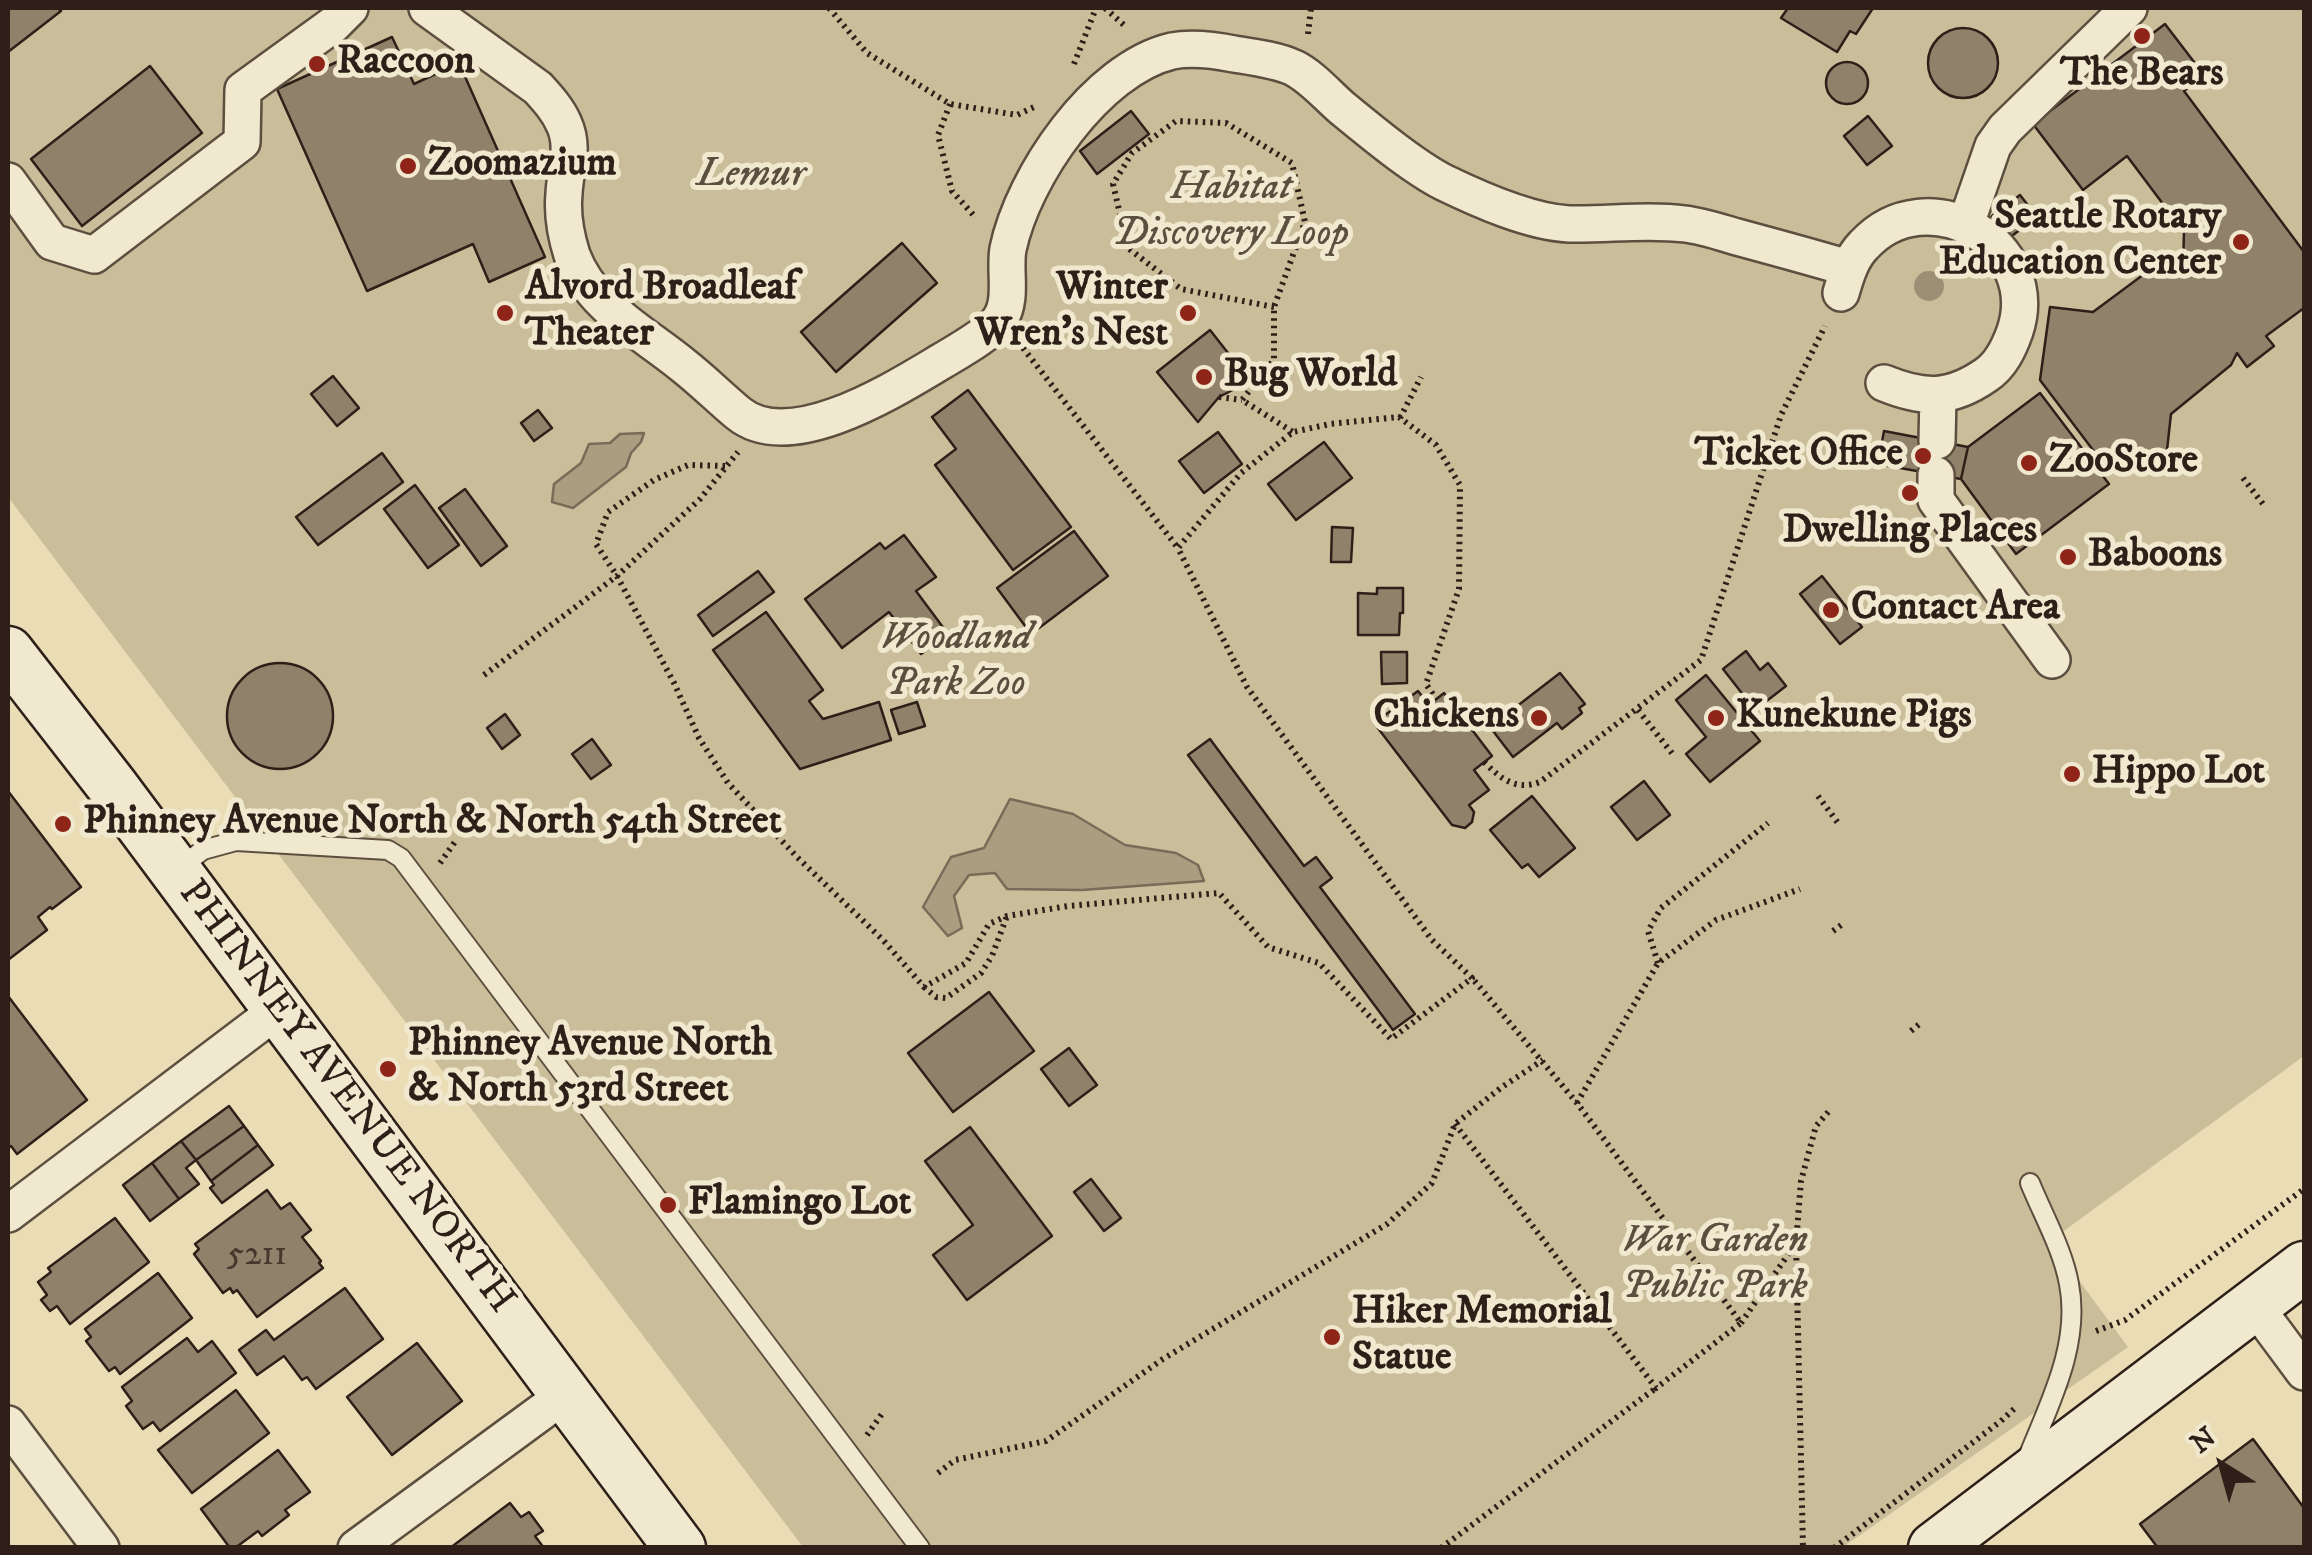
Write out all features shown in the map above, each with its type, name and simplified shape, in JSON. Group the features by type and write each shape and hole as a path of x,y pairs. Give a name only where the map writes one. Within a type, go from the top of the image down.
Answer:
{"street":[{"path":"8,181 52,242 94,255 242,142 243,90 350,8"},
{"path":"428,8 538,88 564,124 570,150 564,218 572,254 596,294 739,414 764,426 809,424 843,414 953,355 1000,320 1008,284 1007,252 1024,200 1054,146 1076,116 1129,72 1156,56 1196,49 1238,54 1296,69 1432,176 1536,218 1569,224 1691,224 1844,281 1864,245 1886,228 1912,218 1940,217 1966,224 1991,240 2009,263 2018,291 2018,320 2009,348 1991,372 1966,388 1938,396 1910,394 1884,383"},
{"path":"1966,224 1993,146 2006,128 2129,8"},
{"path":"1938,396 1936,500 2052,660"},
{"name":"PHINNEY AVENUE NORTH","path":"8,652 680,1548"},
{"path":"11,1203 279,1009"},
{"path":"1934,1548 2304,1267"},
{"path":"2255,1306 2304,1372"},
{"path":"356,1548 566,1394"},
{"path":"8,1424 101,1548"}],"lane":[{"path":"176,871 203,850 236,841 388,850 401,858 920,1548"},
{"path":"2018,1484 2063,1370 2072,1314 2070,1283 2030,1183"}],"path":[{"path":"829,8 867,53 950,104 1018,115 1048,99"},
{"path":"1070,74 1096,8"},
{"path":"950,104 938,135 952,192 1007,252"},
{"path":"1242,400 1274,360 1274,307 1304,222 1292,163 1226,123 1176,121 1129,153 1113,184 1128,248 1181,288 1274,307"},
{"path":"1484,762 1508,782 1532,786 1701,660 1781,416 1844,281"},
{"path":"1000,320 1178,548 1247,687 1432,940 1472,978 1578,1103 1741,1323"},
{"path":"1400,418 1422,378"},
{"path":"1219,397 1242,400 1293,432"},
{"path":"1178,548 1240,473 1293,432 1330,424 1400,418 1436,446 1460,485 1459,590 1426,684 1436,698"},
{"path":"484,675 617,576 700,499 764,426"},
{"path":"725,466 688,466 654,480 608,512 596,544 617,576 699,738 728,783 936,996 946,998 981,973 1007,916"},
{"path":"2242,478 2263,504"},
{"path":"1638,710 1675,757"},
{"path":"1818,796 1838,823"},
{"path":"1658,963 1648,931 1661,908 1768,823"},
{"path":"437,868 457,839"},
{"path":"1578,1103 1658,963 1716,920 1800,888"},
{"path":"924,987 966,962 990,924 1007,916 1068,906 1219,893 1268,947 1319,964 1391,1039 1472,978"},
{"path":"1833,931 1844,923"},
{"path":"1911,1031 1922,1022"},
{"path":"938,1473 956,1460 1046,1441 1164,1359 1387,1224 1432,1183 1455,1124 1543,1060"},
{"path":"1803,1548 1796,1244 1801,1181 1816,1126 1829,1111"},
{"path":"1455,1124 1656,1388"},
{"path":"2087,1331 2102,1331 2125,1320 2304,1188"},
{"path":"1440,1548 1741,1323 1796,1244"},
{"path":"1834,1548 2001,1421 2021,1399"},
{"path":"863,1440 884,1412"}],"green space":[{"name":"Woodland Park Zoo","path":"8,8 2304,8 2304,1056 2050,1241 2128,1347 1843,1547 803,1547 8,497"}],"shaded area":[{"path":"644,433 626,467 573,508 552,502 554,484 581,463 589,444 610,443 620,434"},
{"path":"1010,799 1073,814 1125,845 1176,853 1198,865 1204,881 1082,890 1007,889 995,873 969,875 954,896 962,928 948,936 923,907 951,857 984,848"}],"building":[{"path":"8,8 58,8 61,11 8,52"},
{"path":"1788,8 1873,8 1856,34 1850,31 1837,52 1781,18"},
{"name":"Seattle Rotary Education Center","path":"2165,24 2204,75 2184,91 2304,252 2304,308 2266,336 2274,346 2247,367 2237,353 2231,365 2171,414 2167,450 2156,459 2096,454 2040,380 2050,307 2093,312 2155,266 2183,267 2184,232 2127,156 2083,190 2033,124"},
{"path":"1963,28 1988,38 1998,63 1988,88 1963,98 1938,88 1928,63 1938,38"},
{"name":"Zoomazium","path":"392,37 414,84 459,63 545,257 489,282 473,244 367,291 277,89"},
{"path":"1847,62 1862,68 1868,83 1862,98 1847,104 1832,98 1826,83 1832,68"},
{"path":"150,66 202,133 82,226 31,159"},
{"path":"1131,111 1149,134 1097,174 1080,151"},
{"path":"1868,116 1892,146 1867,165 1844,136"},
{"path":"2020,195 2037,217 2009,238 1992,216"},
{"path":"902,243 937,283 836,372 801,332"},
{"name":"Bug World","path":"1210,330 1250,381 1219,397 1198,422 1157,372"},
{"path":"333,376 359,408 337,426 311,394"},
{"path":"968,390 1071,527 1013,570 935,465 956,449 932,417"},
{"name":"ZooStore","path":"2040,393 2109,484 2016,554 1961,479 1968,447"},
{"path":"538,410 552,428 534,441 521,423"},
{"name":"Ticket Office","path":"1884,431 1968,447 1961,479 1878,464"},
{"path":"1218,432 1242,464 1204,493 1179,461"},
{"path":"1324,442 1352,478 1296,520 1268,484"},
{"path":"382,453 403,482 318,545 296,517"},
{"path":"415,485 459,545 428,568 384,509"},
{"path":"465,489 507,546 481,566 439,508"},
{"path":"1332,527 1353,528 1351,562 1331,562"},
{"path":"1074,531 1108,576 1031,634 997,588"},
{"path":"904,535 936,577 916,591 948,634 921,654 889,612 842,648 805,599 880,543 885,549"},
{"path":"758,571 774,592 713,636 698,615"},
{"name":"Contact Area","path":"1822,576 1862,627 1840,644 1800,594"},
{"path":"1377,588 1403,588 1399,635 1358,635 1358,593 1377,594"},
{"path":"766,612 823,690 809,701 823,719 879,702 891,740 800,769 713,650"},
{"path":"1746,651 1760,670 1768,663 1786,686 1755,710 1723,669"},
{"path":"1381,652 1407,652 1407,683 1382,684"},
{"path":"280,663 300,667 317,679 329,696 333,716 329,736 317,753 300,765 280,769 260,765 243,753 231,736 227,716 231,696 243,679 260,667"},
{"name":"Chickens","path":"1560,673 1585,704 1579,708 1582,713 1562,729 1557,723 1513,757 1490,727"},
{"name":"Kunekune Pigs","path":"1706,675 1760,741 1710,782 1686,754 1706,737 1676,700"},
{"path":"1418,691 1429,705 1444,693 1492,756 1474,770 1489,790 1469,805 1474,812 1472,822 1465,828 1452,825 1374,723"},
{"path":"917,702 925,726 899,734 891,710"},
{"path":"505,714 520,735 502,749 487,728"},
{"path":"592,739 611,765 591,779 572,754"},
{"path":"1210,739 1304,866 1316,857 1332,878 1320,887 1415,1014 1393,1030 1188,755"},
{"path":"1644,781 1670,815 1637,840 1611,807"},
{"path":"8,791 81,887 38,917 47,930 8,960"},
{"path":"1532,796 1575,848 1539,877 1528,864 1522,868 1490,830"},
{"path":"989,992 1034,1051 953,1112 908,1053"},
{"path":"8,996 87,1100 17,1154 11,1146 8,1148"},
{"path":"1069,1048 1097,1085 1069,1106 1041,1069"},
{"path":"229,1106 244,1126 196,1160 181,1141"},
{"path":"244,1126 258,1145 211,1181 196,1160"},
{"path":"970,1127 1052,1236 967,1300 933,1255 973,1225 925,1161"},
{"path":"181,1141 196,1160 186,1168 199,1184 179,1199 152,1163"},
{"path":"258,1145 273,1165 222,1203 210,1188 214,1185 211,1181"},
{"path":"152,1163 179,1199 150,1221 123,1185"},
{"path":"1091,1179 1121,1218 1104,1231 1074,1192"},
{"path":"267,1190 281,1209 290,1203 311,1230 302,1237 323,1268 257,1317 237,1290 233,1293 230,1288 223,1293 194,1254 199,1249 195,1244"},
{"path":"115,1218 149,1262 70,1324 57,1306 50,1311 41,1300 47,1295 38,1282 51,1272 48,1268"},
{"path":"158,1273 192,1318 120,1374 115,1367 109,1371 86,1341 91,1337 85,1329"},
{"path":"345,1288 383,1339 316,1389 307,1377 302,1380 284,1356 257,1375 239,1350 266,1330 274,1340"},
{"path":"187,1338 198,1352 212,1341 236,1373 160,1431 153,1422 143,1429 126,1406 132,1401 122,1387"},
{"path":"417,1343 462,1401 392,1455 347,1397"},
{"path":"236,1390 269,1433 192,1493 158,1450"},
{"path":"2253,1439 2304,1508 2304,1548 2158,1548 2140,1524"},
{"path":"278,1450 310,1492 285,1510 289,1515 262,1536 258,1531 230,1548 201,1509"},
{"path":"510,1503 521,1517 529,1512 543,1531 535,1536 544,1548 450,1548"}],"place":[{"name":"The Bears","path":"2142,36"},
{"name":"Raccoon","path":"317,64"},
{"name":"Zoomazium","path":"408,166"},
{"name":"Seattle Rotary Education Center","path":"2241,242"},
{"name":"Alvord Broadleaf Theater","path":"505,313"},
{"name":"Winter Wren's Nest","path":"1188,313"},
{"name":"Bug World","path":"1204,377"},
{"name":"Ticket Office","path":"1923,456"},
{"name":"ZooStore","path":"2029,463"},
{"name":"Dwelling Places","path":"1910,493"},
{"name":"Baboons","path":"2068,557"},
{"name":"Contact Area","path":"1831,610"},
{"name":"Chickens","path":"1539,718"},
{"name":"Kunekune Pigs","path":"1716,718"},
{"name":"Hippo Lot","path":"2072,774"},
{"name":"Phinney Avenue North & North 54th Street","path":"63,824"},
{"name":"Phinney Avenue North & North 53rd Street","path":"388,1069"},
{"name":"Flamingo Lot","path":"668,1205"},
{"name":"Hiker Memorial Statue","path":"1332,1337"}],"park label":[{"name":"Lemur","path":"751,177"},
{"name":"Habitat Discovery Loop","path":"1231,213"},
{"name":"War Garden Public Park","path":"1715,1266"}]}
